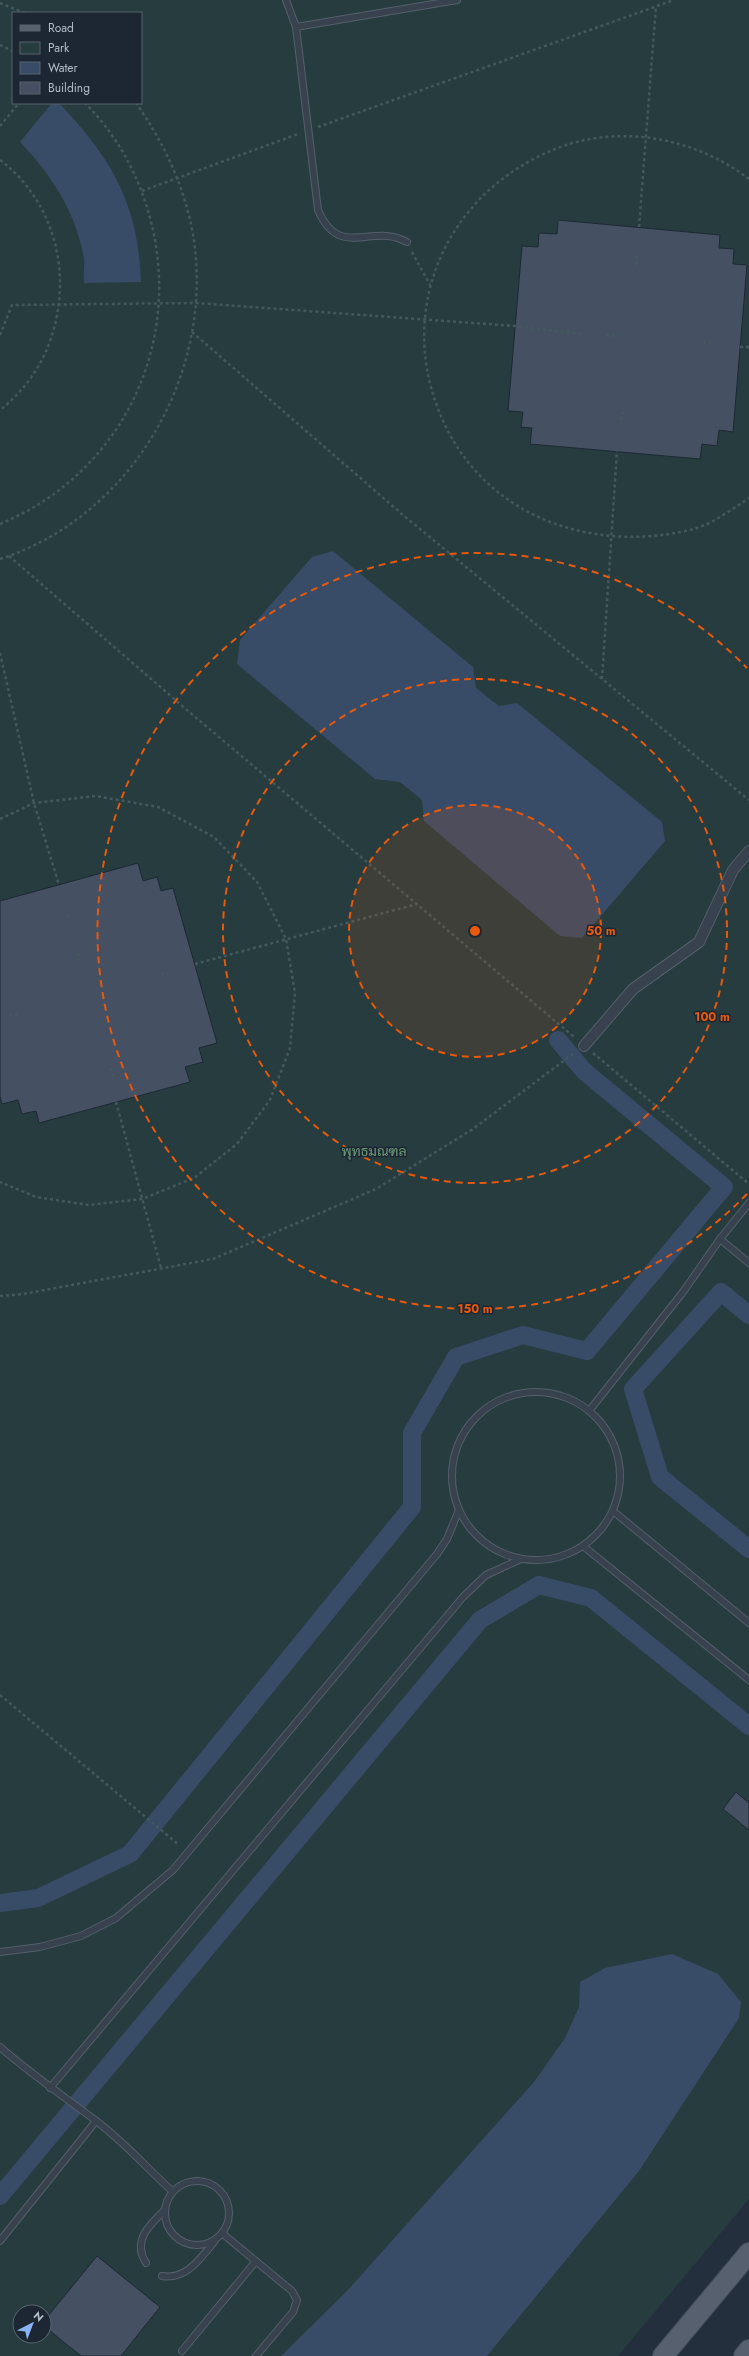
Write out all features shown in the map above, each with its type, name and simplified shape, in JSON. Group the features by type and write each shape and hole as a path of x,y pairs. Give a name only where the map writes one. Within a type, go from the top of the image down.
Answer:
{"main road":[{"path":"663,2356 749,2253"},
{"path":"744,2356 749,2350"}],"street":[{"path":"584,1046 634,989 699,942 733,870 749,852"}],"lane":[{"path":"286,0 296,27 318,210 324,222 332,231 345,238 389,236 399,237 407,242"},
{"path":"296,27 457,0"},
{"path":"589,1411 683,1292 720,1239 749,1203"},
{"path":"720,1239 749,1263"},
{"path":"543,1392 568,1398 589,1411 602,1424 618,1457 619,1480 612,1511 600,1531 583,1546 564,1556 543,1560 521,1559 501,1553 484,1542 469,1528 459,1510 452,1486 452,1461 464,1432 475,1417 495,1402 518,1394 543,1392"},
{"path":"0,1952 40,1947 81,1936 116,1918 173,1870 437,1554 448,1539 459,1510"},
{"path":"612,1511 749,1623"},
{"path":"583,1546 749,1680"},
{"path":"50,2088 463,1596 486,1575 521,1559"},
{"path":"0,2047 50,2088 64,2096 96,2121 172,2191"},
{"path":"0,2241 96,2121"},
{"path":"146,2263 140,2248 143,2235 149,2224 164,2210 172,2191 181,2184 192,2180 203,2180 214,2184 222,2192 228,2202 230,2213 228,2224 222,2234 193,2266 172,2278 162,2276"},
{"path":"164,2210 169,2230 176,2238 195,2245 215,2240"},
{"path":"222,2234 292,2291 297,2300 293,2312 256,2356"},
{"path":"182,2351 256,2261"}],"path":[{"path":"142,191 308,130 674,0"},
{"path":"0,3 22,12"},
{"path":"639,227 644,137 656,6"},
{"path":"0,45 12,51"},
{"path":"0,126 18,104"},
{"path":"0,524 29,511 62,489 91,462 116,431 132,402 143,378 154,340 160,303 160,271 156,241 142,191 126,158 110,133 86,104"},
{"path":"0,559 10,556 37,543 69,524 110,490 130,468 148,444 173,397 186,362 196,303 195,249 191,223 178,178 165,148 137,104"},
{"path":"749,180 736,170 694,148 644,137 612,136 576,142 543,154 511,171 483,195 460,221 444,249 430,285 426,320 426,360 434,399 450,434 469,461 489,484 520,508 546,521 585,534 611,538 652,536 692,529 725,514 749,498"},
{"path":"0,160 30,191 49,225 59,263 60,304 51,341 43,359 20,391 0,410"},
{"path":"407,242 430,285"},
{"path":"636,265 637,255"},
{"path":"0,335 12,306 160,303 196,303 426,320 584,334"},
{"path":"192,332 403,515 749,800"},
{"path":"606,335 615,336"},
{"path":"703,342 710,343"},
{"path":"740,347 749,347"},
{"path":"621,420 623,412"},
{"path":"602,679 617,451"},
{"path":"10,556 182,705 749,1184"},
{"path":"0,653 34,803 59,885"},
{"path":"0,819 34,803 96,796 158,807 214,837 257,882 286,938 296,993 290,1048 270,1100 237,1144 194,1178 142,1199 89,1205 36,1197 0,1182"},
{"path":"194,964 286,938 418,904"},
{"path":"68,915 69,921"},
{"path":"78,953 79,960"},
{"path":"161,974 168,973"},
{"path":"9,1016 18,1014"},
{"path":"0,1296 23,1294 213,1259 376,1189 473,1129 584,1046"},
{"path":"111,1068 113,1076"},
{"path":"116,1102 161,1268"},
{"path":"0,1695 188,1853"}],"green space":[{"name":"พุทธมณฑล","path":"0,0 749,0 749,2199 618,2356 0,2356"}],"water":[{"path":"51,104 60,104 78,124 94,143 107,163 119,184 128,205 139,254 141,282 84,283 84,258 75,224 61,195 52,181 20,142"},
{"path":"333,551 473,667 476,688 499,706 517,703 662,822 665,841 582,938 560,936 424,821 422,800 400,782 375,779 237,664 240,640 312,557"},
{"path":"672,1954 718,1974 741,2002 739,2018 639,2171 487,2356 281,2356 347,2291 534,2082 565,2038 579,2007 580,1982 605,1968"}],"building":[{"path":"558,220 720,235 719,248 734,249 733,264 747,265 733,432 719,430 717,446 702,444 700,459 530,444 532,428 521,427 523,412 508,411 522,246 538,247 539,233 557,234"},
{"path":"138,863 143,881 157,877 161,891 173,888 217,1043 199,1048 203,1062 185,1067 190,1082 39,1123 36,1111 22,1114 18,1100 2,1104 0,1096 0,901"},
{"path":"736,1792 749,1803 749,1830 723,1809"},
{"path":"97,2256 160,2307 121,2356 81,2356 52,2332 52,2311"}],"waterway":[{"path":"0,1903 38,1898 130,1854 412,1507 412,1433 456,1357 523,1335 587,1351 724,1187 584,1071 558,1040"},
{"path":"749,1315 721,1292 633,1389 660,1477 749,1549"},
{"path":"0,2196 480,1620 539,1585 591,1598 749,1726"}]}
